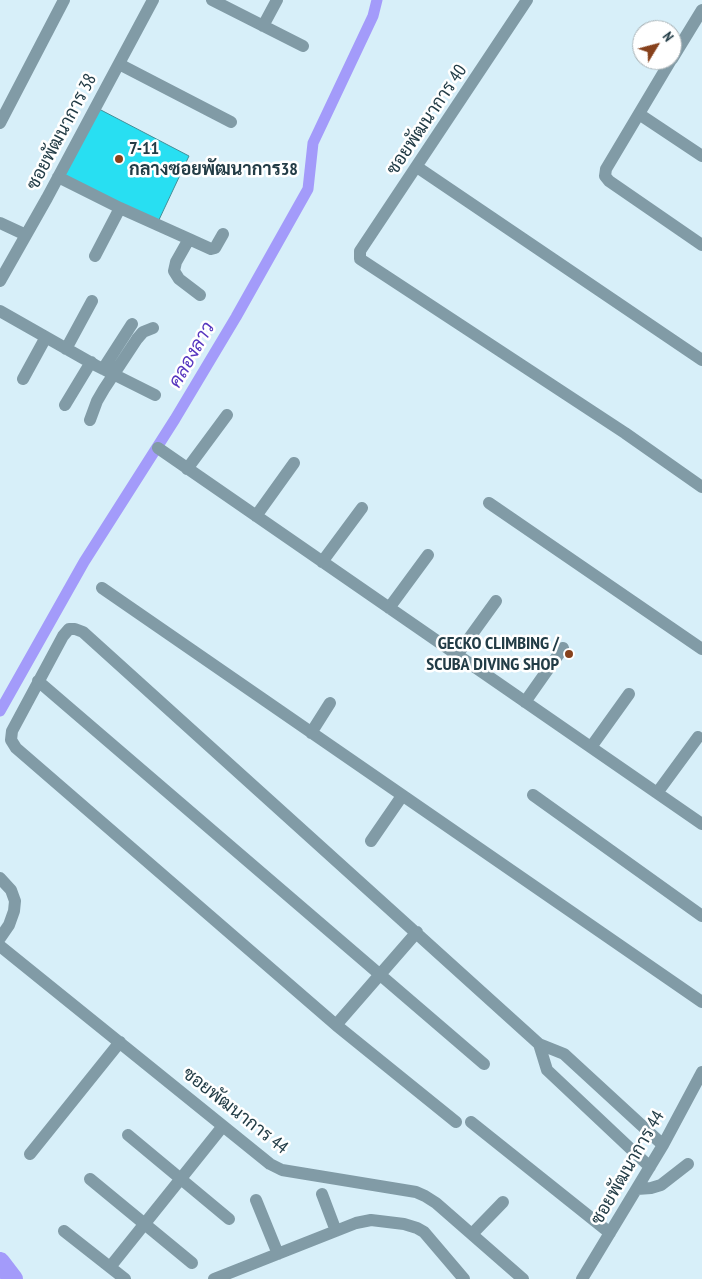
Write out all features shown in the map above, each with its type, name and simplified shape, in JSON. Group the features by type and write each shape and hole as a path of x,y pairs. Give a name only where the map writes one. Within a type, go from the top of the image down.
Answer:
{"street":[{"path":"0,123 64,0"},
{"name":"ซอยพัฒนาการ 38","path":"0,280 58,177 153,0"},
{"path":"212,0 303,46"},
{"path":"263,26 277,0"},
{"name":"ซอยพัฒนาการ 40","path":"527,0 360,251 360,259 702,486"},
{"path":"682,43 702,10"},
{"path":"118,64 231,122"},
{"path":"665,70 606,169 605,176 609,181 702,245"},
{"path":"639,114 702,156"},
{"path":"417,167 702,360"},
{"path":"58,177 120,208 211,249 215,248 223,234"},
{"path":"95,256 120,208"},
{"path":"0,223 26,235"},
{"path":"189,239 176,262 174,271 179,279 200,295"},
{"path":"66,349 92,301"},
{"path":"0,311 66,349 155,395"},
{"path":"90,420 108,371 132,324"},
{"path":"108,371 143,332 153,328"},
{"path":"24,379 46,337"},
{"path":"65,405 91,362"},
{"path":"187,469 227,415"},
{"path":"158,448 702,824"},
{"path":"256,516 294,463"},
{"path":"489,503 702,649"},
{"path":"322,562 362,508"},
{"path":"389,608 428,555"},
{"path":"102,588 702,1002"},
{"path":"457,655 496,601"},
{"path":"456,1122 336,1025 16,748 11,740 12,731 68,629 83,632 539,1044 564,1054 664,1145"},
{"path":"525,702 563,648"},
{"path":"38,681 379,976 484,1064"},
{"path":"591,747 629,694"},
{"path":"311,733 330,704"},
{"path":"657,793 698,738"},
{"path":"371,841 402,796"},
{"path":"533,796 702,916"},
{"path":"0,878 11,890 15,901 14,911 1,947"},
{"path":"336,1025 417,932"},
{"name":"ซอยพัฒนาการ 44","path":"1,947 270,1164 282,1170 416,1192 436,1203 523,1279"},
{"path":"30,1154 120,1042"},
{"path":"539,1044 548,1070 650,1167"},
{"name":"ซอยพัฒนาการ 44","path":"582,1279 664,1145 702,1072"},
{"path":"470,1122 610,1233"},
{"path":"110,1267 223,1126"},
{"path":"128,1135 229,1219"},
{"path":"637,1188 651,1188 661,1185 688,1164"},
{"path":"90,1179 192,1263"},
{"path":"322,1194 336,1231"},
{"path":"256,1200 278,1254"},
{"path":"472,1234 503,1202"},
{"path":"214,1279 356,1223 371,1220 417,1228 424,1232 464,1279"},
{"path":"64,1231 125,1279"}],"building":[{"path":"99,109 189,156 157,224 64,175"}],"waterway":[{"name":"คลองลาว","path":"0,711 84,562 175,419 236,317 308,189 313,143 373,16 377,0"},
{"path":"0,1262 13,1279"}],"place":[{"name":"7-11 กลางซอยพัฒนาการ38","path":"119,159"},
{"name":"GECKO CLIMBING / SCUBA DIVING SHOP","path":"569,654"}]}
